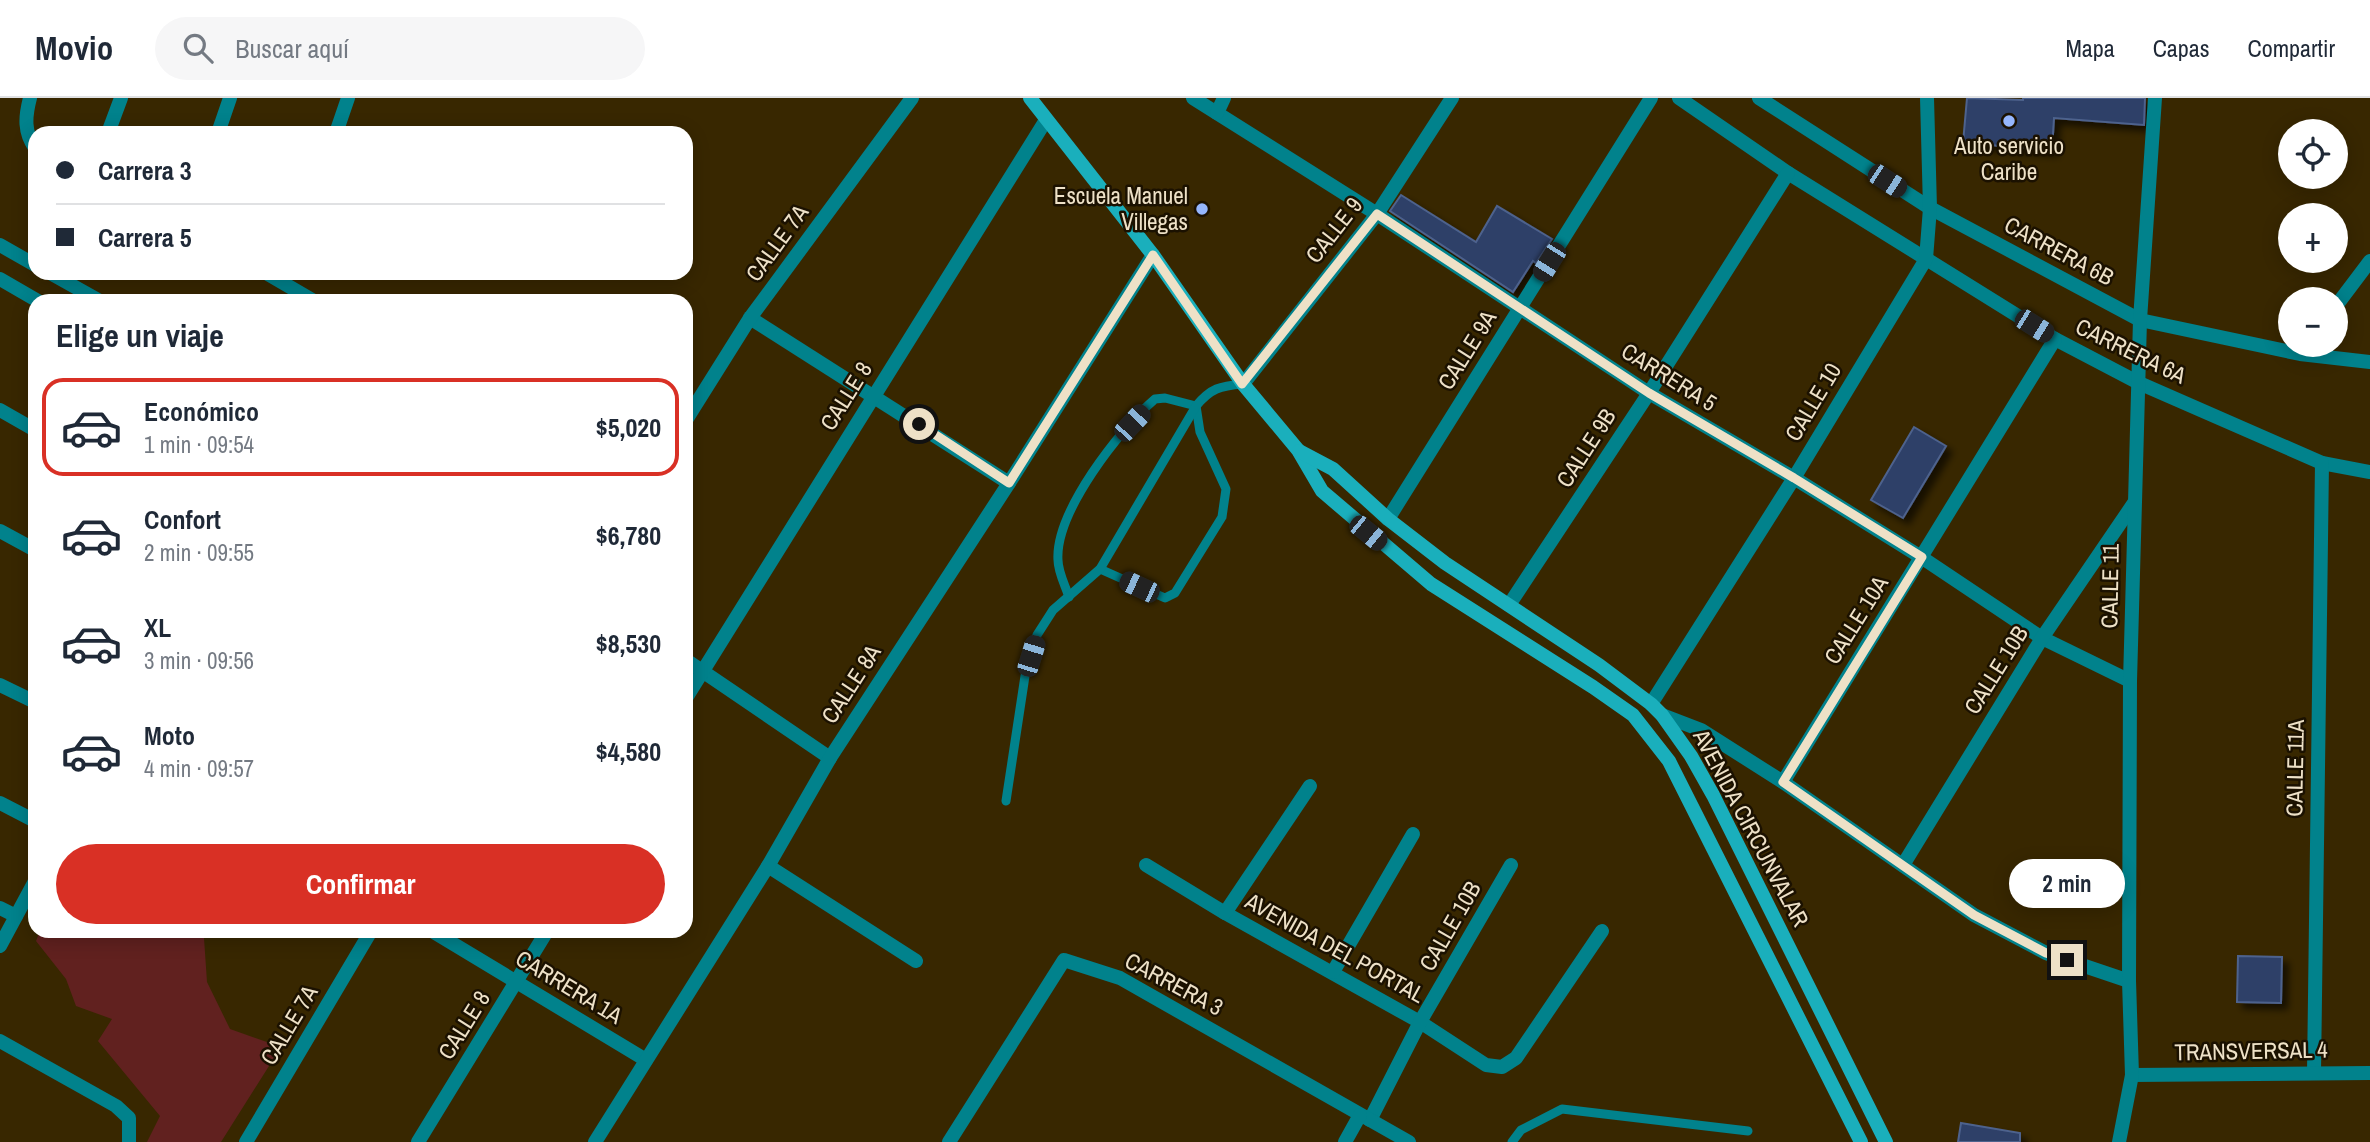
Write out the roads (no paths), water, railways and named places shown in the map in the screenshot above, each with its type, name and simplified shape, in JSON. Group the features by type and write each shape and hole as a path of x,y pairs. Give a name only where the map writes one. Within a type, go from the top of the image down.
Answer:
{"main road":[{"name":"AVENIDA CIRCUNVALAR","path":"1030,98 1153,255 1242,384 1298,450 1322,491 1431,584 1633,715 1669,761 1861,1142"},
{"name":"AVENIDA CIRCUNVALAR","path":"1298,450 1333,469 1388,519 1445,563 1599,665 1662,715 1691,756 1713,795 1886,1142"}],"street":[{"path":"28,137 26,125 30,98"},
{"path":"111,126 121,98"},
{"path":"220,126 230,98"},
{"path":"338,126 348,98"},
{"name":"CALLE 7A","path":"693,409 750,318 912,98"},
{"name":"CARRERA 5","path":"1193,98 1377,214 1649,393 1922,557 2042,638 2130,681"},
{"path":"1217,113 1224,98"},
{"name":"CALLE 9","path":"1242,384 1377,214 1451,98"},
{"name":"CALLE 9A","path":"1388,519 1651,98"},
{"name":"CARRERA 6A","path":"1679,98 1788,173 2055,340 2139,383 2322,463 2370,472"},
{"name":"CARRERA 6B","path":"1759,98 1930,208 2140,320 2278,344"},
{"name":"CALLE 10","path":"1651,704 1794,478 1926,259 1930,208 1927,98"},
{"name":"CALLE 11","path":"2119,1142 2132,1075 2129,981 2130,681 2140,320 2155,98"},
{"name":"CALLE 8","path":"693,686 1046,120"},
{"name":"CALLE 9B","path":"1509,605 1649,393 1788,173"},
{"path":"0,245 28,261"},
{"name":"CALLE 8A","path":"595,1142 768,866 830,758 1153,255"},
{"path":"2348,290 2370,261"},
{"path":"0,279 28,295"},
{"path":"62,280 88,294"},
{"path":"288,280 305,294"},
{"path":"750,318 1009,483"},
{"name":"CALLE 10A","path":"1783,782 2055,340"},
{"name":"CARRERA 6B","path":"2345,357 2370,362"},
{"path":"0,410 28,426"},
{"name":"CALLE 11A","path":"2314,1073 2322,463"},
{"name":"CALLE 10B","path":"1903,865 2042,638 2135,502"},
{"path":"0,531 28,546"},
{"path":"693,665 830,758"},
{"path":"0,685 28,699"},
{"path":"1662,715 1701,730 1783,782 1974,915 2046,953 2129,981"},
{"path":"1225,914 1310,786"},
{"path":"0,803 28,817"},
{"path":"1333,972 1413,834"},
{"name":"AVENIDA DEL PORTAL","path":"1146,865 1225,914 1420,1022 1486,1065 1502,1067 1516,1058 1601,931"},
{"name":"CALLE 10B","path":"1345,1142 1365,1117 1511,865"},
{"path":"768,866 916,961"},
{"path":"0,946 28,894"},
{"path":"0,908 16,916"},
{"name":"CALLE 7A","path":"246,1142 368,938"},
{"name":"CARRERA 1A","path":"444,938 646,1060"},
{"name":"CALLE 8","path":"418,1142 543,938"},
{"name":"CARRERA 3","path":"949,1142 1064,960 1120,978 1409,1142"},
{"path":"0,1041 116,1106 130,1118 129,1142"},
{"name":"TRANSVERSAL 4","path":"2132,1075 2370,1073"}],"lane":[{"path":"1006,802 1025,676 1037,635 1054,610 1100,569 1196,406 1207,393 1223,386 1242,384"},
{"path":"1069,597 1058,561 1061,532 1076,499 1115,440 1155,399 1165,398 1196,406"},
{"path":"1100,569 1165,597 1175,593 1223,517 1226,489 1200,432 1196,406"},
{"path":"1512,1142 1521,1130 1562,1109 1748,1131"}],"place":[{"name":"Auto servicio Caribe","path":"2009,121"},
{"name":"Escuela Manuel Villegas","path":"1202,209"}]}
